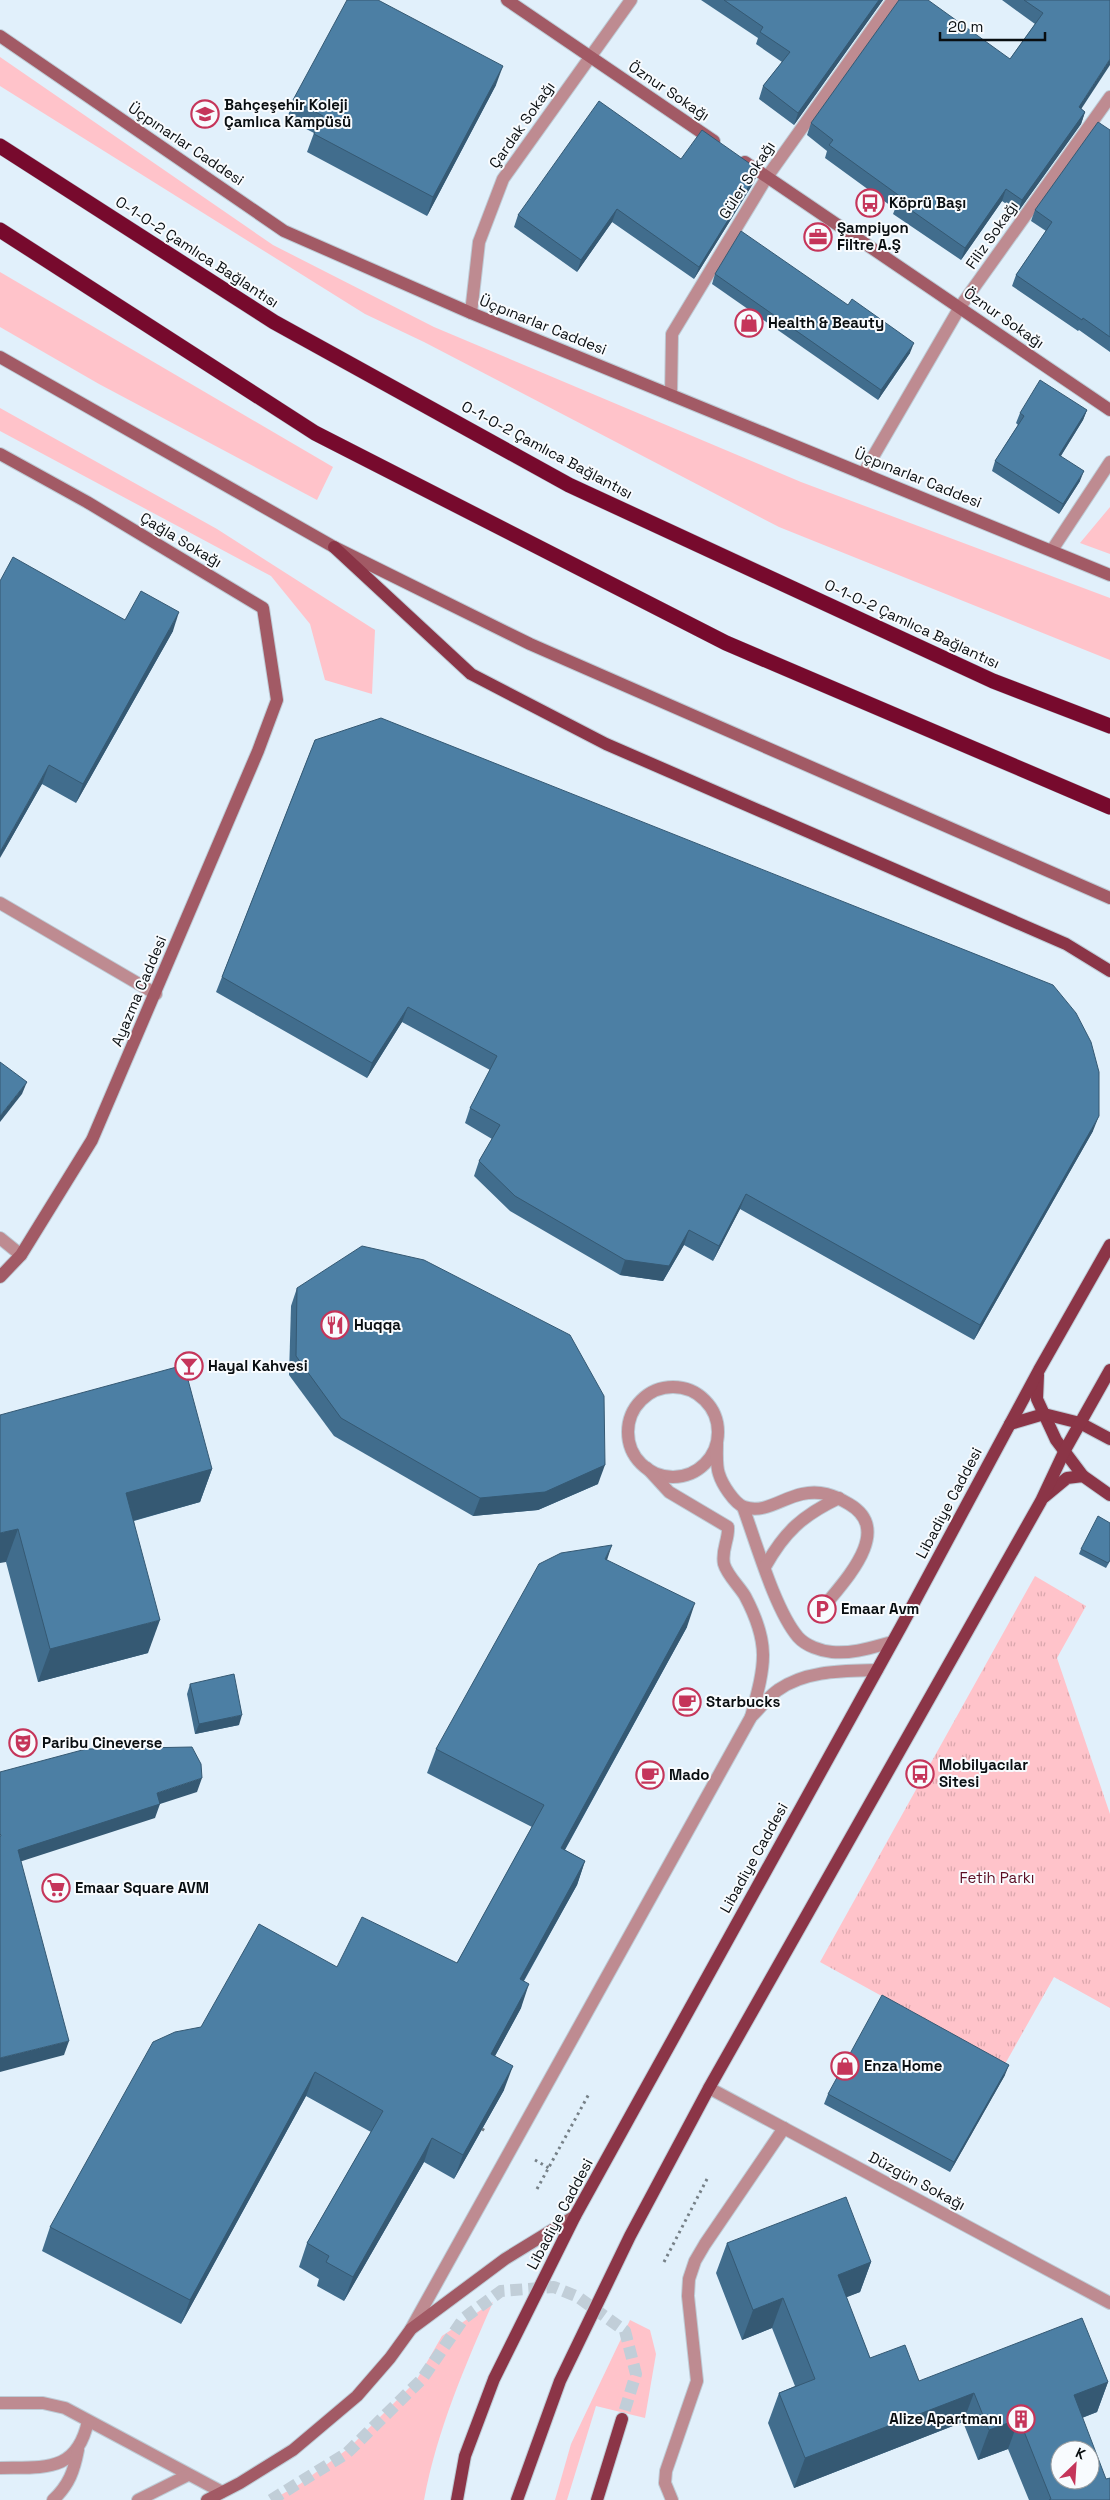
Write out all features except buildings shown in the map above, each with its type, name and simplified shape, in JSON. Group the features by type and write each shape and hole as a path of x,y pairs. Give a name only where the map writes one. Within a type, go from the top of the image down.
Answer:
{"highway":[{"name":"O-1-O-2 Çamlıca Bağlantısı","path":"0,146 274,322 569,485 993,681 1110,726"},
{"path":"0,230 315,433 726,643 1110,807"}],"main road":[{"name":"Öznur Sokağı","path":"507,0 1110,410"},
{"name":"Üçpınarlar Caddesi","path":"0,36 284,231 471,313 1110,575"},
{"path":"0,357 334,547 530,644 1110,898"},
{"name":"Çağla Sokağı","path":"0,454 88,502 263,608 277,700"},
{"path":"334,547 471,674 606,744 1066,944 1110,971"},
{"name":"Ayazma Caddesi","path":"0,1277 21,1255 92,1140 156,994 277,700"},
{"name":"Libadiye Caddesi","path":"457,2500 465,2456 494,2379 575,2216 877,1670 1039,1370 1110,1245"},
{"path":"1039,1370 1037,1399 1056,1440 1083,1476 1110,1496"},
{"path":"517,2500 560,2382 630,2236 709,2088 1041,1500 1065,1450 1110,1370"},
{"path":"1010,1424 1044,1414 1080,1423 1110,1440"},
{"path":"1041,1500 1067,1478 1083,1476"},
{"path":"207,2500 293,2450 329,2422 357,2396 390,2358 411,2329 505,2259 575,2216"},
{"path":"597,2500 622,2419"}],"street":[{"name":"Çardak Sokağı","path":"471,313 479,242 503,179 631,0"},
{"name":"Güler Sokağı","path":"671,395 672,334 767,177 893,0"},
{"name":"Filiz Sokağı","path":"863,474 960,307 1110,97"},
{"path":"1052,550 1110,462"},
{"path":"0,904 156,994"},
{"path":"0,1238 21,1255"},
{"path":"752,1717 762,1679 762,1634 742,1591 724,1565 723,1550 729,1537 728,1527 669,1492 636,1458 630,1445 628,1431 630,1417 637,1405 648,1394 663,1388 678,1387 693,1391 706,1401 714,1413 718,1428 718,1474 730,1494 742,1507 783,1613 799,1638 812,1647 832,1652 853,1652 892,1642"},
{"path":"647,1468 660,1475 688,1474 701,1467 711,1457 717,1444"},
{"path":"742,1507 762,1509 801,1494 820,1492 839,1498 863,1515 868,1526 864,1552 822,1609"},
{"path":"765,1567 778,1543 794,1526 816,1509 839,1498"},
{"path":"411,2329 752,1717 776,1691 795,1680 835,1672 877,1670"},
{"name":"Düzgün Sokağı","path":"709,2088 1110,2303"},
{"path":"672,2500 665,2483 666,2471 698,2382 688,2296 689,2279 695,2261 705,2244 784,2128"},
{"path":"0,2403 44,2403 65,2408 222,2492"},
{"path":"54,2500 65,2488 74,2471 78,2448 88,2421"},
{"path":"0,2468 51,2467 68,2460 78,2448"},
{"path":"138,2500 188,2475"}],"path":[{"path":"537,2189 590,2092"},
{"path":"482,2129 487,2132"},
{"path":"535,2160 549,2168"},
{"path":"680,2232 707,2179"}],"green space":[{"path":"0,57 273,245 434,327 801,482 1110,598 1110,660 779,527 424,342 365,314 0,86"},
{"path":"0,272 333,467 317,500 99,384 0,327"},
{"path":"0,408 217,529 375,630 372,694 325,680 310,624 271,576 0,431"},
{"path":"1110,507 1110,554 1080,543"},
{"name":"Fetih Parkı","path":"1035,1576 1086,1606 1057,1658 1110,1814 1110,2008 1054,1977 1005,2064 820,1962"},
{"path":"493,2302 462,2374 444,2423 424,2500 272,2500 300,2484 349,2448 416,2381 442,2336"},
{"path":"630,2320 650,2330 656,2354 645,2418 596,2406 567,2500 555,2500 571,2444"}],"tunnel":[{"path":"271,2500 347,2453 422,2379 464,2318 501,2291 554,2287 578,2297 625,2331 636,2374 622,2419"}],"place":[{"name":"Bahçeşehir Koleji Çamlıca Kampüsü","path":"205,114"},
{"name":"Köprü Başı","path":"870,203"},
{"name":"Şampiyon Filtre A.Ş","path":"818,237"},
{"name":"Health & Beauty","path":"749,323"},
{"name":"Huqqa","path":"335,1325"},
{"name":"Hayal Kahvesi","path":"189,1366"},
{"name":"Emaar Avm","path":"822,1609"},
{"name":"Starbucks","path":"687,1702"},
{"name":"Paribu Cineverse","path":"23,1743"},
{"name":"Mobilyacılar Sitesi","path":"920,1774"},
{"name":"Mado","path":"650,1775"},
{"name":"Emaar Square AVM","path":"56,1888"},
{"name":"Enza Home","path":"845,2066"},
{"name":"Alize Apartmanı","path":"1021,2419"}]}
